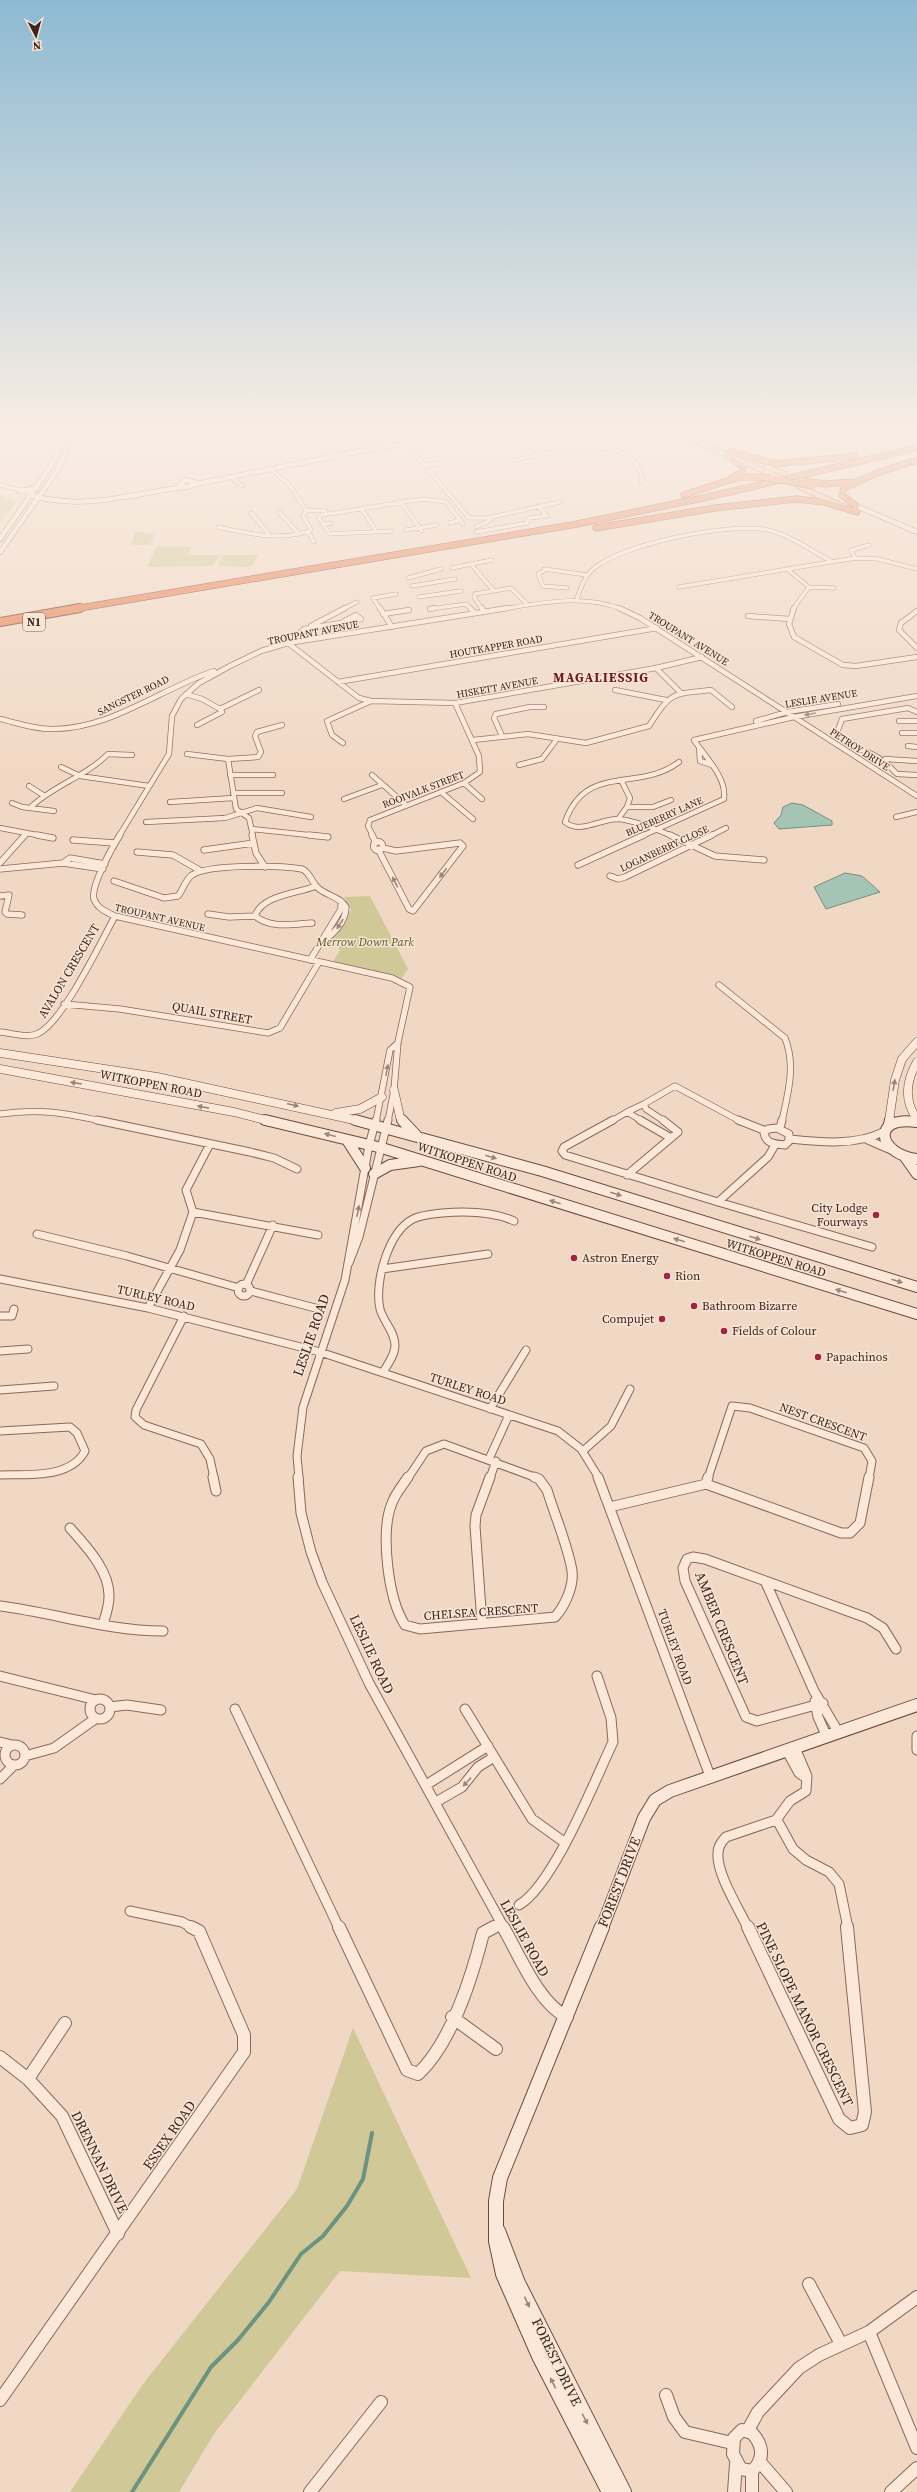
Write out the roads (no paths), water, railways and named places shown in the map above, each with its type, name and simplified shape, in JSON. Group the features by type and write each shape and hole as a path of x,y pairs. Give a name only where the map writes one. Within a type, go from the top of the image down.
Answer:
{"highway":[{"name":"N1","path":"0,622 449,545"},
{"name":"N1","path":"0,628 491,545"},
{"path":"460,551 495,545"}],"main road":[{"path":"917,1042 902,1059 899,1066 895,1080 889,1124 884,1132 886,1144 891,1150 905,1157 917,1159"},
{"name":"WITKOPPEN ROAD","path":"0,1053 192,1083 330,1113 374,1126 416,1135 917,1287"},
{"path":"917,1062 911,1075 907,1098 910,1110 917,1120"},
{"name":"WITKOPPEN ROAD","path":"0,1069 234,1112 382,1148 425,1160 917,1316"},
{"path":"394,1090 400,1117 416,1135"},
{"path":"330,1113 360,1109 382,1096"},
{"path":"889,1124 904,1120 917,1120"},
{"path":"347,1140 365,1168"},
{"path":"905,1157 917,1174"},
{"path":"374,1174 392,1164 425,1160"},
{"name":"FOREST DRIVE","path":"609,2492 539,2356 517,2308 499,2260 496,2241 496,2201 500,2178 567,2017 647,1811 661,1795 710,1776 917,1705"},
{"name":"FOREST DRIVE","path":"496,2228 518,2283 547,2343 624,2492"}],"street":[{"path":"576,600 587,575 604,560 634,547 642,545"},
{"path":"799,545 832,561"},
{"path":"854,558 851,550 868,545"},
{"path":"679,587 854,558 878,560 917,569"},
{"path":"452,568 492,560"},
{"path":"472,564 493,590"},
{"path":"408,578 441,569"},
{"path":"567,588 543,586 538,574 545,569 587,575"},
{"path":"787,569 809,587 834,588"},
{"path":"432,571 438,582"},
{"path":"412,586 455,579"},
{"path":"429,583 437,594"},
{"path":"809,587 792,609 790,619 791,632 794,637 843,665 856,666 917,657"},
{"path":"484,612 474,595 493,590 513,588 528,605"},
{"path":"419,597 461,591"},
{"path":"447,593 456,605"},
{"path":"392,627 373,597 396,594"},
{"name":"TROUPANT AVENUE","path":"398,1042 411,990 406,983 392,978 115,916 98,906 93,898 94,890 115,843 170,751 172,716 176,705 199,683 261,651 288,643 528,605 576,600 621,609 657,628 794,717"},
{"path":"303,641 299,634 357,602"},
{"path":"430,609 468,604 475,613"},
{"path":"383,614 409,610"},
{"path":"917,611 901,623 899,630 917,648"},
{"path":"748,616 790,619"},
{"path":"310,628 341,623"},
{"name":"HOUTKAPPER ROAD","path":"338,682 657,628"},
{"name":"HISKETT AVENUE","path":"288,643 359,698 371,701 455,703 656,668 702,657"},
{"name":"SANGSTER ROAD","path":"0,719 56,729 85,725 121,713 180,682 226,668"},
{"path":"656,668 681,693"},
{"path":"220,709 259,690"},
{"path":"615,690 666,700"},
{"path":"473,740 528,734 589,742 647,727 652,724 666,700 681,693 711,690 732,707"},
{"name":"LESLIE AVENUE","path":"699,748 694,740 787,712 917,693"},
{"path":"186,694 202,699 220,709"},
{"name":"LESLIE AVENUE","path":"730,730 794,717 917,696"},
{"path":"342,743 332,734 327,722 371,701"},
{"name":"ROOIVALK STREET","path":"380,849 383,844 376,843 368,826 368,822 406,805 464,783 476,776 481,768 473,740 455,703"},
{"path":"502,736 494,718 496,714 530,707 544,708"},
{"path":"917,712 910,708 842,719 837,733 838,736 849,744 871,752 882,759 897,774 917,775"},
{"path":"197,725 222,712 220,709"},
{"name":"PETROY DRIVE","path":"794,717 917,796"},
{"path":"899,721 917,721"},
{"path":"187,754 228,759 258,757 261,752 255,736 257,732 262,729 282,725"},
{"path":"902,733 917,733"},
{"path":"519,765 542,759 557,738"},
{"path":"908,746 917,747"},
{"name":"BLUEBERRY LANE","path":"578,865 724,799 725,789 712,765 700,761 698,756 699,748"},
{"path":"32,806 43,795 80,776 98,764 109,754 132,756"},
{"path":"228,759 237,810 244,813 249,818 256,853 265,867"},
{"path":"870,766 882,759"},
{"path":"864,763 882,759 917,760"},
{"path":"679,762 664,772 596,785 584,790 576,798 565,820 570,826 580,827 618,819 657,829 691,846 719,857 764,860"},
{"path":"61,767 80,776 149,786"},
{"path":"372,774 382,785 406,805"},
{"path":"230,775 273,775"},
{"path":"618,819 627,807 630,796 621,780"},
{"path":"464,783 482,799"},
{"path":"344,799 382,785"},
{"path":"29,786 43,795"},
{"path":"441,792 473,819"},
{"path":"170,802 234,795 282,793"},
{"path":"627,807 654,808 671,800"},
{"path":"12,803 22,807 32,806 54,811"},
{"path":"146,822 194,820 244,813 261,808 311,817"},
{"path":"896,817 917,812"},
{"path":"0,828 53,838"},
{"name":"LOGANBERRY CLOSE","path":"610,876 622,878 726,828"},
{"path":"252,829 328,837"},
{"path":"0,864 26,834"},
{"path":"73,840 115,843"},
{"path":"204,850 254,843"},
{"path":"460,843 463,846 413,911 409,909 380,849 396,851 460,843"},
{"path":"137,852 173,855 201,871"},
{"path":"0,869 63,863 104,867"},
{"path":"114,881 169,899 178,896 189,878 201,871 265,867 303,869 311,876 316,886 341,901 346,907 345,915 333,934 321,942 310,960"},
{"path":"255,916 258,906 265,901 295,894 316,886"},
{"path":"0,896 9,895 5,912 7,914 22,915"},
{"path":"208,914 229,917 255,916 260,920 270,923 312,922"},
{"name":"AVALON CRESCENT","path":"0,1032 38,1034 46,1029 64,1004 115,916"},
{"name":"QUAIL STREET","path":"64,1004 120,1009 268,1033 280,1028 319,962"},
{"path":"719,985 785,1038 790,1048 793,1062 780,1128"},
{"name":"LESLIE ROAD","path":"398,1042 394,1090 382,1148 374,1174 359,1238 349,1263 303,1406 299,1434 298,1488 308,1540 322,1582 369,1683 436,1802 500,1923 546,2000 557,2012 567,2017"},
{"name":"LESLIE ROAD","path":"349,1263 369,1145 382,1096 390,1050 398,1042"},
{"path":"766,1131 752,1127 674,1086 564,1147 562,1151 565,1156 872,1247"},
{"path":"627,1175 678,1132 677,1129 646,1109 644,1104"},
{"path":"0,1114 26,1110 56,1111 261,1155 297,1169"},
{"path":"628,1112 671,1138"},
{"path":"770,1128 780,1128 787,1132 790,1139 785,1144 775,1145 766,1140 764,1136 766,1131 770,1128"},
{"path":"865,1140 884,1132"},
{"path":"790,1139 807,1141 865,1140 879,1143 891,1150"},
{"path":"148,1308 170,1269 184,1239 192,1212 186,1190 210,1144"},
{"path":"718,1202 768,1157 775,1145"},
{"path":"192,1212 273,1225 318,1235"},
{"path":"383,1372 395,1348 393,1336 382,1315 378,1283 390,1248 413,1219 462,1213 504,1216 514,1221"},
{"path":"249,1288 273,1225"},
{"path":"37,1234 239,1288 249,1288 318,1309"},
{"path":"382,1269 394,1269 488,1254"},
{"name":"TURLEY ROAD","path":"0,1279 184,1316 320,1352 565,1434 583,1451 594,1467 710,1776"},
{"path":"0,1316 12,1316 14,1309"},
{"path":"184,1316 136,1410 135,1417 144,1426 201,1444 210,1459 216,1491"},
{"path":"0,1352 28,1349"},
{"path":"490,1409 526,1350"},
{"path":"0,1390 54,1386"},
{"path":"583,1451 611,1426 630,1389"},
{"name":"NEST CRESCENT","path":"736,1405 864,1448 872,1460 860,1523 850,1533 842,1533 706,1484 730,1408 736,1405"},
{"path":"482,1623 475,1526 476,1515 509,1415"},
{"path":"0,1430 70,1427 77,1433 85,1451 81,1461 70,1468 0,1475"},
{"name":"CHELSEA CRESCENT","path":"444,1444 493,1460 534,1476 547,1490 571,1564 572,1576 563,1606 555,1617 420,1629 406,1625 401,1620 393,1596 387,1557 387,1520 392,1502 426,1451 431,1447 444,1444"},
{"path":"610,1507 706,1484"},
{"path":"70,1528 83,1541 102,1572 109,1591 109,1605 103,1624"},
{"name":"AMBER CRESCENT","path":"819,1704 757,1721 746,1717 741,1712 685,1580 683,1568 687,1560 699,1557 766,1583 877,1622 896,1650"},
{"path":"766,1583 833,1735"},
{"path":"0,1606 33,1610 134,1631 163,1631"},
{"path":"0,1676 96,1700 105,1700 110,1707"},
{"path":"519,1905 529,1899 549,1874 613,1742 611,1718 597,1676"},
{"path":"95,1719 89,1712 91,1705 96,1700"},
{"path":"110,1707 126,1705 161,1710"},
{"path":"25,1756 38,1756 63,1745 95,1719 105,1716 110,1707"},
{"path":"235,1709 407,2070 418,2074 424,2071 471,1978 483,1933 500,1923"},
{"path":"465,1709 532,1819 564,1842"},
{"path":"917,1736 917,1750"},
{"path":"0,1742 12,1745 21,1745 25,1749 25,1756 21,1762 14,1765 0,1779"},
{"path":"12,1745 6,1750 4,1758 7,1764 14,1765"},
{"path":"426,1785 488,1746"},
{"path":"777,1820 787,1804 807,1789 806,1778 799,1772 791,1749"},
{"path":"436,1802 462,1787 478,1768 494,1757"},
{"name":"PINE SLOPE MANOR CRESCENT","path":"777,1820 796,1853 808,1861 830,1871 841,1887 846,1911 865,2112 862,2125 858,2127 850,2128 839,2119 719,1866 718,1846 723,1838 777,1820"},
{"name":"ESSEX ROAD","path":"0,2400 241,2059 245,2044 232,2007 199,1930 182,1922 130,1912"},
{"path":"452,2018 496,2049"},
{"path":"28,2079 66,2023"},
{"name":"DRENNAN DRIVE","path":"0,2057 28,2079 62,2116 118,2234"},
{"path":"809,2284 841,2344"},
{"path":"734,2492 736,2464 733,2457 732,2443 738,2432 748,2430 758,2412 799,2368 819,2355 869,2332 917,2297"},
{"path":"869,2332 917,2448"},
{"path":"666,2395 674,2417 685,2432 732,2443"},
{"path":"310,2492 381,2402"},
{"path":"748,2430 760,2443 752,2492"},
{"path":"736,2464 741,2468 756,2466 786,2492"},
{"path":"891,2492 917,2468"}],"waterway":[{"path":"132,2492 211,2367 238,2340 269,2302 301,2254 323,2236 347,2206 363,2179 372,2133"}],"place":[{"name":"City Lodge Fourways","path":"876,1215"},
{"name":"Astron Energy","path":"574,1258"},
{"name":"Rion","path":"667,1276"},
{"name":"Bathroom Bizarre","path":"694,1306"},
{"name":"Compujet","path":"662,1319"},
{"name":"Fields of Colour","path":"724,1331"},
{"name":"Papachinos","path":"818,1357"}],"district":[{"name":"MAGALIESSIG","path":"601,677"}],"park label":[{"name":"Merrow Down Park","path":"365,942"}]}
